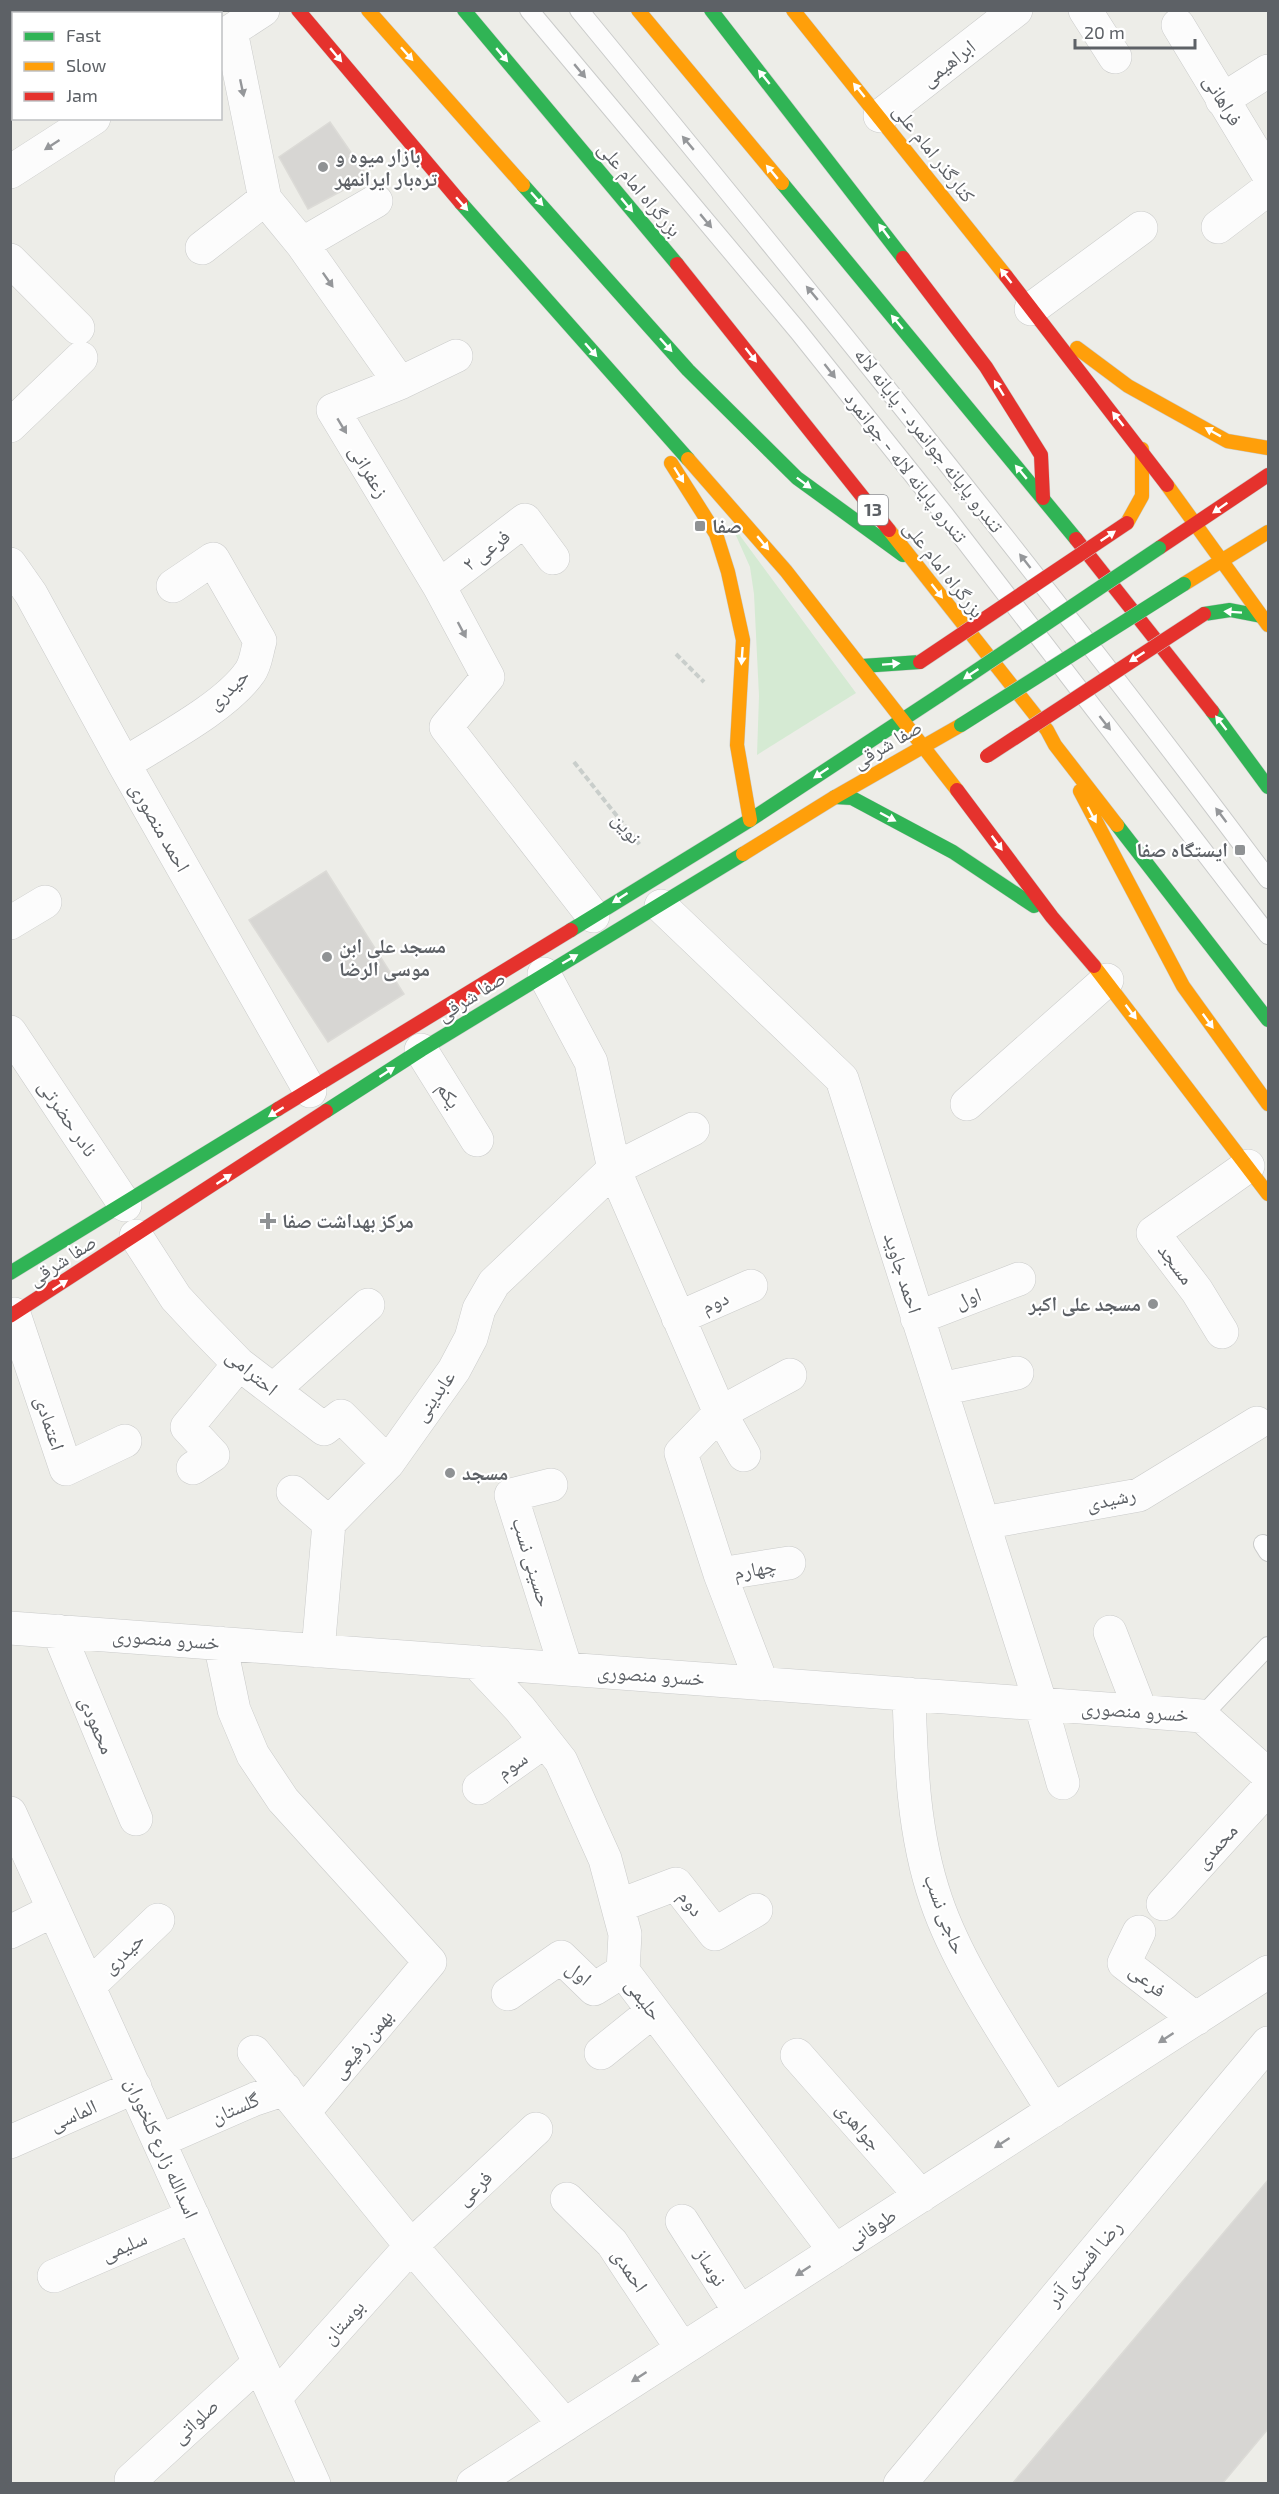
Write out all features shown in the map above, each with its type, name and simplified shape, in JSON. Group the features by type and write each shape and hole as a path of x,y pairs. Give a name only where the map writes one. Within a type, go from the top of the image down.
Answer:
{"main road":[{"path":"298,10 411,146 743,520 862,666 1052,917 1107,980 1269,1194"},
{"path":"368,10 688,370 797,478 915,563"},
{"name":"بزرگراه امام علی","path":"464,10 711,304 1047,730 1055,745 1269,1020"},
{"path":"638,10 1042,498 1243,750 1269,787"},
{"path":"711,10 815,141 986,367 1041,455 1042,498"},
{"name":"کنارگذر امام علی","path":"793,10 1142,449 1265,621"},
{"path":"1037,316 1138,392 1227,441 1269,447"},
{"path":"626,390 716,534 728,572 743,640 737,745 750,820"},
{"path":"862,666 920,662 1127,523 1142,496 1142,449"},
{"name":"صفا شرقی","path":"10,1273 125,1204 317,1102 414,1039 544,974 600,926 651,896 662,873 750,820 1269,475"},
{"name":"صفا شرقی","path":"12,1311 136,1236 317,1102 414,1039 651,896 835,797 961,725 1269,532"},
{"path":"985,760 1204,614 1230,610 1265,621"},
{"path":"1055,745 1183,986 1269,1104"},
{"path":"1243,750 1269,773"},
{"path":"972,789 973,810"},
{"path":"835,797 852,798 953,852 1052,917"}],"street":[{"path":"263,10 226,34 265,199 302,244 400,383 456,356"},
{"name":"ابراهیمی","path":"879,116 1016,10"},
{"path":"1085,10 1115,57"},
{"name":"فراهانی","path":"1178,25 1269,174"},
{"path":"1222,100 1268,71"},
{"path":"10,172 91,120"},
{"path":"1218,227 1269,189"},
{"path":"202,248 265,199"},
{"path":"302,244 376,201"},
{"path":"1037,316 1141,228"},
{"path":"10,260 79,343 10,426"},
{"name":"زعفرانی","path":"400,383 333,410 439,586 488,677 446,727 600,926"},
{"name":"فرعی ۲","path":"439,586 525,520 553,558"},
{"name":"حیدری","path":"124,764 201,716 231,691 251,671 260,641 213,560 173,586"},
{"name":"احمد منصوری","path":"10,564 32,594 124,764 317,1102"},
{"name":"احمد جاوید","path":"651,896 842,1079 1041,1705 1063,1783"},
{"path":"10,923 45,902"},
{"path":"544,974 591,1062 614,1169 720,1413 744,1455"},
{"path":"967,1104 1107,980"},
{"name":"نادر حضرتی","path":"10,1032 125,1204"},
{"name":"یکم","path":"414,1039 477,1140"},
{"path":"614,1169 693,1129"},
{"name":"مسجد","path":"1222,1332 1197,1292 1153,1233 1248,1166"},
{"name":"عابدینی","path":"329,1524 388,1463 454,1370 471,1338 479,1309 494,1283 614,1169"},
{"name":"احترامی","path":"136,1236 176,1298 239,1364 324,1429 341,1416 388,1463"},
{"name":"اول","path":"917,1318 1019,1279"},
{"name":"دوم","path":"678,1318 751,1286"},
{"path":"273,1390 368,1305"},
{"name":"اعتمادی","path":"12,1311 66,1469 125,1441"},
{"path":"193,1468 213,1455 187,1427 239,1364"},
{"path":"941,1389 1017,1372"},
{"path":"762,1684 720,1574 681,1453 720,1413 790,1375"},
{"name":"رشیدی","path":"983,1523 1139,1495 1257,1423"},
{"name":"حسینی نسب","path":"551,1485 511,1495 566,1669"},
{"path":"293,1492 329,1524 318,1651"},
{"name":"چهارم","path":"720,1574 789,1563"},
{"name":"خسرو منصوری","path":"10,1628 1202,1716 1269,1775"},
{"name":"محمودی","path":"58,1631 136,1819"},
{"path":"1110,1632 1141,1712"},
{"name":"بهمن رفیعی","path":"220,1643 234,1710 253,1755 283,1800 430,1962 294,2100"},
{"name":"حلیمی","path":"476,1662 561,1761 605,1859 626,1934 623,1971 835,2251"},
{"name":"حاجی نسب","path":"909,1694 911,1779 919,1840 936,1901 963,1960 1053,2111"},
{"name":"سوم","path":"479,1788 545,1742"},
{"name":"محمدی","path":"1163,1904 1269,1788"},
{"name":"اسدالله زارع کلخوران","path":"10,1813 314,2484"},
{"name":"دوم","path":"618,1906 676,1884 715,1934 756,1910"},
{"path":"10,1932 54,1910"},
{"name":"حیدری","path":"89,1986 158,1920"},
{"name":"فرعی","path":"1138,1932 1124,1963 1196,2019"},
{"name":"اول","path":"508,1994 561,1957 594,1989 623,1971"},
{"name":"طوفانی","path":"473,2484 1269,1972"},
{"path":"601,2053 653,2011"},
{"name":"رضا افسری آذر","path":"900,2484 1269,2043"},
{"path":"254,2052 411,2246 565,2425"},
{"name":"جواهری","path":"797,2055 921,2196"},
{"name":"الماسی","path":"10,2142 135,2087"},
{"name":"گلستان","path":"159,2141 294,2100"},
{"name":"فرعی","path":"411,2246 536,2130"},
{"name":"احمدی","path":"567,2199 612,2243 682,2349"},
{"name":"سلیمی","path":"54,2276 193,2216"},
{"name":"نوساز","path":"682,2221 740,2312"},
{"name":"بوستان","path":"275,2398 411,2246"},
{"name":"صلواتی","path":"131,2480 259,2363"}],"lane":[{"name":"تندرو پایانه لاله - جوانمرد","path":"529,10 798,331 938,506 1269,935"},
{"name":"تندرو پایانه جوانمرد - پایانه لاله","path":"579,10 969,489 1269,879"},
{"path":"1202,1716 1269,1646"}],"path":[{"name":"نوین","path":"574,762 662,873"}],"green space":[{"path":"730,522 856,693 757,755 759,696 754,594 750,567"}],"building":[{"name":"بازار میوه و تره‌بار ایرانمهر","path":"330,122 368,177 308,209 279,157"},
{"name":"مسجد علی ابن موسی الرضا","path":"326,871 404,994 328,1042 249,920"},
{"path":"1268,2180 1268,2429 1222,2484 1012,2484"}],"traffic: fast":[{"path":"464,10 677,264"},
{"path":"711,10 903,258"},
{"path":"782,183 1076,539"},
{"path":"523,185 688,370 797,478 903,555"},
{"path":"461,203 688,459"},
{"path":"940,695 1159,548"},
{"path":"961,725 1184,584"},
{"path":"1204,614 1230,610 1261,616"},
{"path":"862,666 920,662"},
{"path":"571,930 750,820 940,695"},
{"path":"1212,711 1268,787"},
{"path":"835,797 852,798 953,852 1034,906"},
{"path":"1117,825 1268,1020"},
{"path":"326,1111 421,1050 743,854"},
{"path":"10,1273 278,1109"}],"traffic: slow":[{"path":"368,10 523,185"},
{"path":"638,10 782,183"},
{"path":"793,10 1006,276"},
{"path":"1077,348 1128,386 1227,441 1268,448"},
{"path":"1127,523 1142,496 1142,449"},
{"path":"688,459 786,571 957,790"},
{"path":"671,463 716,534 728,572 743,640 737,745 750,820"},
{"path":"1167,485 1268,625"},
{"path":"889,530 1047,730 1055,745 1117,825"},
{"path":"1184,584 1268,532"},
{"path":"743,854 835,797 961,725"},
{"path":"1080,791 1183,986 1268,1104"},
{"path":"1094,966 1268,1194"}],"traffic: jam":[{"path":"298,10 461,203"},
{"path":"903,258 986,367 1041,455 1043,498"},
{"path":"677,264 889,530"},
{"path":"1006,276 1167,485"},
{"path":"1159,548 1268,475"},
{"path":"920,662 1127,523"},
{"path":"1076,539 1212,711"},
{"path":"987,756 1204,614"},
{"path":"957,790 1052,917 1094,966"},
{"path":"278,1109 571,930"},
{"path":"10,1316 326,1111"}],"place":[{"name":"بازار میوه و تره‌بار ایرانمهر","path":"323,167"},
{"name":"صفا","path":"700,526"},
{"name":"ایستگاه صفا","path":"1240,850"},
{"name":"مسجد علی ابن موسی الرضا","path":"327,957"},
{"name":"مرکز بهداشت صفا","path":"268,1221"},
{"name":"مسجد علی اکبر","path":"1153,1304"},
{"name":"مسجد","path":"450,1473"}]}
